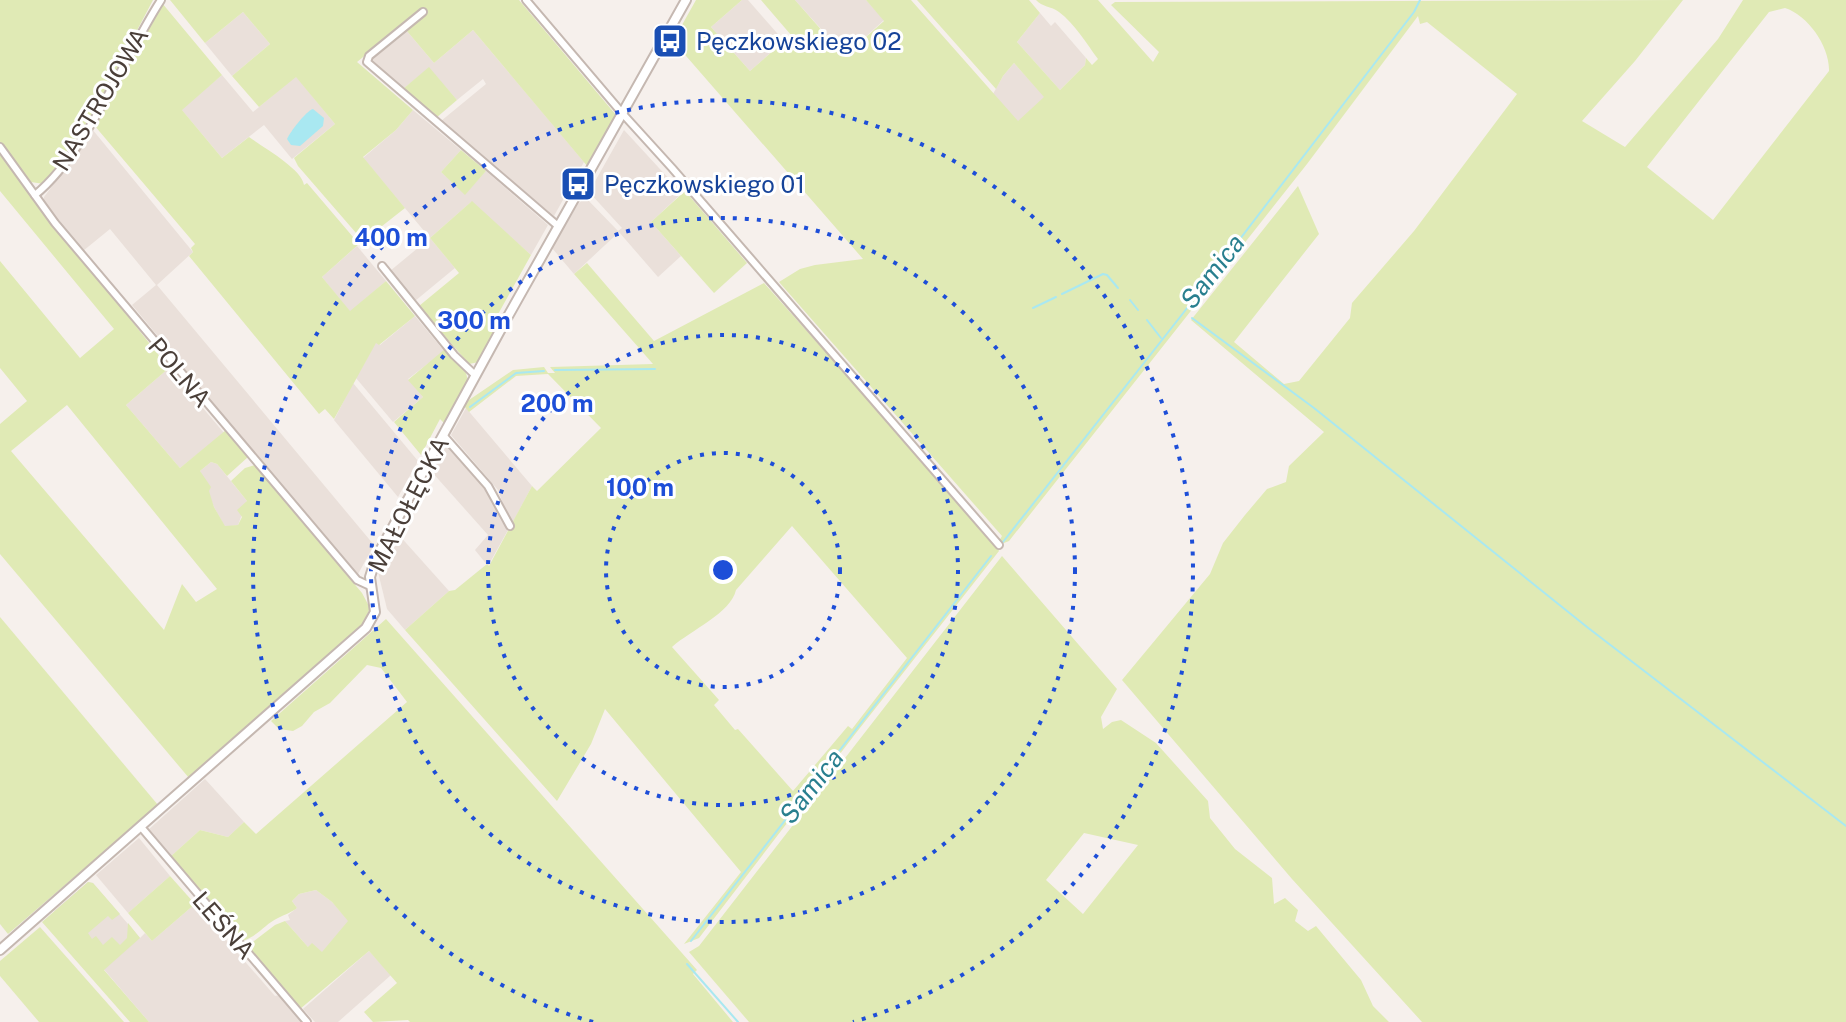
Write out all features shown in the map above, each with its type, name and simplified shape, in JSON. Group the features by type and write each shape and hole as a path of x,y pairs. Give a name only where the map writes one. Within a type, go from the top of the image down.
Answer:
{"street":[{"name":"NASTROJOWA","path":"35,195 58,171 85,132 161,0"},
{"path":"526,0 999,545"},
{"name":"MAŁOŁĘCKA","path":"0,950 362,633 375,612 370,573 376,558 686,0"},
{"path":"423,12 369,56 367,62 558,226"},
{"name":"POLNA","path":"0,147 55,223 310,526 357,580 370,586"},
{"path":"382,266 454,355 475,375"},
{"path":"443,435 488,486 510,526"},
{"name":"LEŚNA","path":"141,827 307,1022"}],"shaded area":[{"path":"742,0 748,0 784,41 750,71 711,27"},
{"path":"795,0 866,0 884,20 850,51 841,51"},
{"path":"243,12 270,44 232,76 205,43"},
{"path":"1040,13 1051,26 1055,22 1086,58 1085,65 1060,90 1017,42"},
{"path":"406,30 434,63 473,30 584,162 554,216 441,121 486,84 483,79 457,100 429,68 403,89 370,61"},
{"path":"1014,63 1045,97 1018,122 993,94"},
{"path":"222,75 253,112 296,76 335,124 292,159 264,125 222,158 181,109"},
{"path":"413,110 461,150 441,172 465,194 486,171 548,225 531,255 471,202 430,238 363,158 396,130"},
{"path":"92,129 193,252 157,285 374,545 357,576 132,305 156,285 110,229 83,251 44,203 44,197"},
{"path":"624,130 682,193 651,222 681,256 658,277 619,232 574,274 552,248 585,197 618,231 622,228 589,192"},
{"path":"430,238 455,268 415,301 390,271"},
{"path":"357,246 386,281 350,312 322,277"},
{"path":"415,316 444,351 408,379 423,397 393,422 356,378 376,342 380,345"},
{"path":"169,368 224,433 180,468 126,405"},
{"path":"353,383 418,461 398,497 334,420"},
{"path":"466,408 532,486 513,522 507,515 498,490 451,435"},
{"path":"446,444 492,497 508,530 488,566 475,550 488,535 431,471"},
{"path":"211,462 217,464 247,501 238,525 225,527 214,507 200,471"},
{"path":"398,534 449,591 405,630 387,609 378,572"},
{"path":"205,779 244,822 228,837 200,830 170,857 147,831"},
{"path":"139,838 170,876 128,913 96,875"},
{"path":"88,882 93,883 140,938 145,933 152,941 195,904 275,996 280,995 303,1022 149,1022 54,911"},
{"path":"316,890 349,921 322,953 308,947 285,921 290,920 288,915 297,908 292,901 299,894"},
{"path":"369,951 391,975 338,1022 315,1022 303,1009"}],"green space":[{"path":"0,0 153,0 94,112 44,184 31,182 0,142"},
{"path":"170,0 519,0 616,115 588,167 473,30 434,63 406,30 427,12 423,8 357,62 413,110 396,130 363,157 405,208 363,241 294,158 335,124 296,77 259,107 232,76 270,44 243,12 205,43"},
{"path":"696,0 742,0 711,27 750,71 791,35 761,0 795,0 840,51 850,51 884,21 866,0 911,0 1018,121 1044,97 1014,63 996,89 917,0 1029,0 1040,13 1017,42 1060,90 1085,65 1086,58 1092,65 1098,59 1065,17 1036,0 1098,0 1153,62 1159,52 1111,5 1115,2 1683,0 1582,121 1625,147 1718,39 1743,0 1846,0 1846,1022 1422,1022 1292,879 1122,680 1210,574 1223,543 1245,515 1267,489 1286,482 1289,466 1324,432 1191,320 1298,186 1319,234 1234,342 1284,384 1299,381 1350,318 1352,303 1414,231 1517,94 1427,22 1420,24 1418,16 1307,164 1009,541 1004,543 999,541 1002,536 779,282 800,269 863,259 673,41","holes":["1785,8 1802,17 1822,42 1829,71 1713,220 1647,167 1769,12"]},
{"path":"162,3 222,75 182,110 222,158 249,137 281,159 297,172 304,185 307,183 359,244 322,277 350,311 386,281 415,316 379,345 376,343 334,419 325,409 319,414 189,256 195,244 94,125"},
{"path":"429,67 457,100 436,118 403,89"},
{"path":"461,150 486,171 465,195 441,172"},
{"path":"0,155 169,368 126,405 180,468 226,430 248,457 227,476 217,464 211,462 200,471 211,487 209,491 214,507 225,526 238,525 242,517 237,510 247,501 231,481 245,468 255,465 362,593 370,608 363,624 189,778 0,554 0,424 27,401 0,368 0,261 80,358 114,329 0,191","holes":["67,405 217,589 196,602 182,584 164,630 11,451"]},
{"path":"685,191 747,263 714,293 651,222"},
{"path":"472,201 531,255 497,316 501,321 479,362 469,364 419,306 459,273 430,238"},
{"path":"587,263 654,341 764,283 996,543 999,551 699,938 684,944 741,872 605,709 591,744 557,801 405,630 449,591 455,590 487,564 489,566 532,486 537,491 601,428 548,374 516,376 469,412 464,406 469,400 513,370 544,367 548,373 555,373 550,367 653,364 574,274","holes":["792,526 907,658 852,729 848,726 793,791 738,729 735,730 714,705 719,700 672,647 727,606 736,590"]},
{"path":"445,349 466,373 468,381 445,424 440,419 421,455 394,422 423,397 408,380"},
{"path":"1002,556 1117,689 1101,717 1103,729 1121,720 1156,743 1208,801 1210,818 1235,849 1272,878 1274,904 1285,898 1298,910 1295,921 1308,931 1316,926 1361,980 1373,1006 1389,1022 749,1022 689,952 699,946","holes":["1084,833 1138,845 1083,914 1046,880"]},
{"path":"0,617 158,805 8,934 0,924"},
{"path":"386,619 697,970 693,974 733,1022 373,1022 364,1012 397,983 369,951 300,1009 246,947 285,921 308,947 312,943 322,952 348,921 332,902 316,890 299,894 292,901 297,908 242,941 170,857 200,830 228,837 244,822 256,834 407,702 381,668 367,665 302,726 293,731 279,729 271,721"},
{"path":"170,876 195,904 152,941 128,913"},
{"path":"88,882 93,883 120,914 112,920 108,916 88,933 92,939 96,936 103,945 112,937 120,945 127,938 128,923 140,938 104,970 149,1022 130,1022 42,922"},
{"path":"40,927 124,1022 39,1022 0,976 0,961"}],"water":[{"path":"313,109 324,118 323,126 300,146 291,145 287,139 302,118"}],"waterway":[{"name":"Samica","path":"1003,542 1184,312 1414,12 1420,0"},
{"path":"1062,294 1103,274 1118,288"},
{"path":"1033,308 1056,297"},
{"path":"1130,300 1138,310"},
{"path":"1192,318 1314,408 1587,627 1846,826"},
{"path":"1147,320 1161,338"},
{"path":"555,370 655,369"},
{"path":"470,407 516,373 544,371"},
{"name":"Samica","path":"691,941 991,556"},
{"name":"Samica","path":"687,964 738,1022"}],"place":[{"name":"Pęczkowskiego 02","path":"670,41"},
{"name":"Pęczkowskiego 01","path":"578,184"}]}
